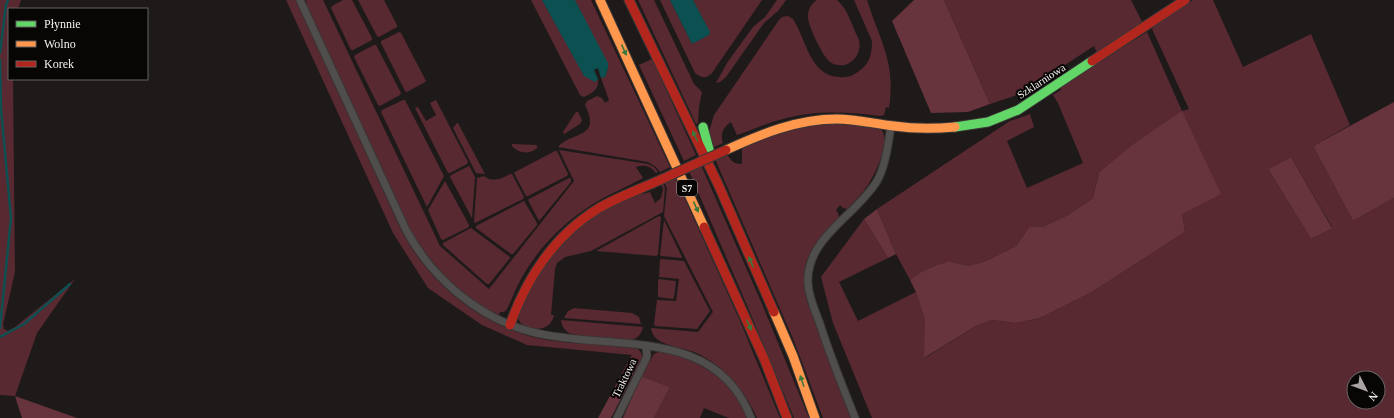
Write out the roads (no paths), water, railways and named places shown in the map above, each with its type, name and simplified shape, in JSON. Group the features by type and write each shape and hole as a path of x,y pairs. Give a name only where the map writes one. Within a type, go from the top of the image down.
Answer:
{"main road":[{"name":"S7","path":"599,0 608,15 762,354 787,418"},
{"path":"629,0 718,184 793,356 815,418"},
{"name":"Szklarniowa","path":"510,324 518,302 529,280 542,260 562,237 587,216 600,208 768,131 798,122 844,119 891,126 947,128 969,127 1005,117 1032,101 1185,0"},
{"path":"703,127 718,184"}],"street":[{"path":"300,0 399,216 413,243 429,264 453,290 493,317 531,332 552,336 661,347 697,358 723,376 737,390 746,404 751,418"},
{"path":"855,418 829,352 810,294 808,274 813,255 823,240 861,201 877,180 887,150 891,126"},
{"name":"Traktowa","path":"617,418 646,361 646,346"}],"water":[{"path":"542,0 575,0 608,63 605,77 601,78 598,68 594,70 598,79 595,82 584,76"},
{"path":"670,0 693,0 710,32 709,35 692,44"}],"waterway":[{"path":"0,53 6,5 8,0"},
{"path":"0,60 1,109 11,218 0,328"},
{"path":"0,337 24,324 70,284"}]}
